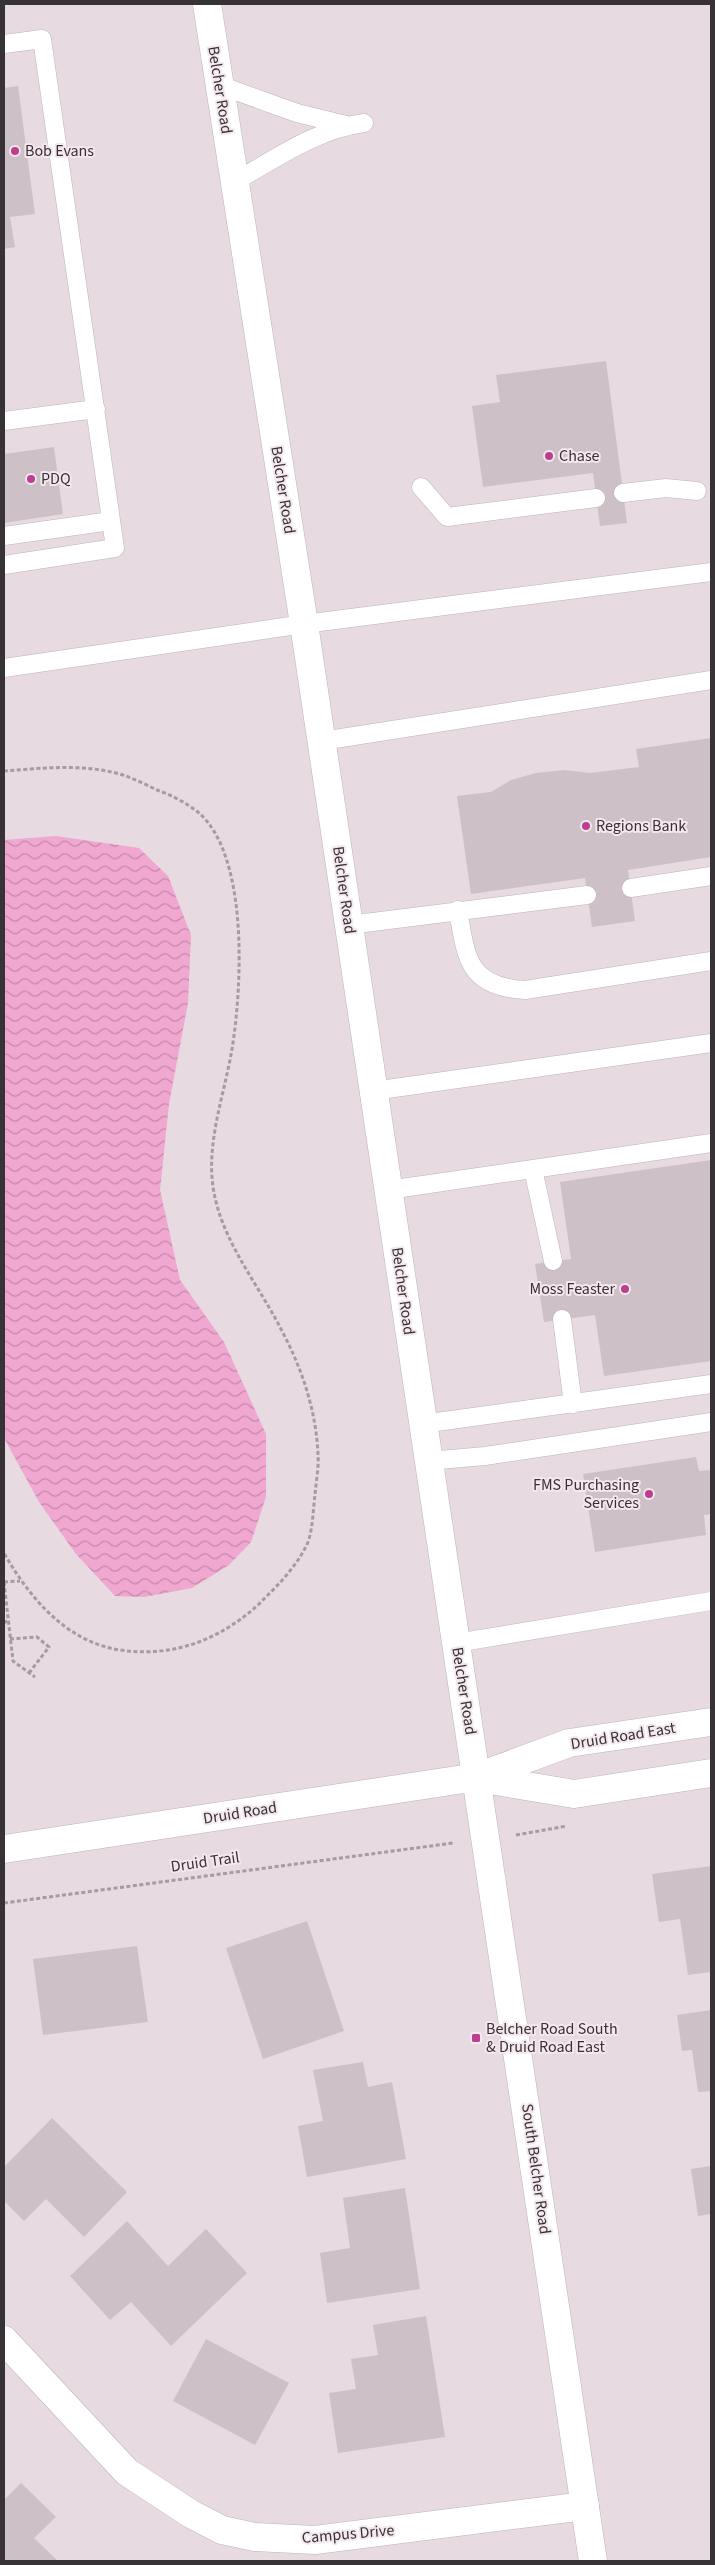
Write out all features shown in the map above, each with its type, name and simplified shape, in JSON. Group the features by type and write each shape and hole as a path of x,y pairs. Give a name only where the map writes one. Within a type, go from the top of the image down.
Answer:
{"main road":[{"name":"Belcher Road","path":"207,4 322,741 422,1424 477,1778"},
{"name":"Druid Road East","path":"477,1778 569,1743 711,1722"},
{"path":"477,1778 574,1794 711,1773"},
{"name":"Druid Road","path":"4,1849 477,1778"},
{"name":"South Belcher Road","path":"477,1778 593,2561"},
{"name":"Campus Drive","path":"4,2340 127,2472 191,2514 222,2530 255,2537 315,2540 585,2506"}],"lane":[{"path":"4,44 42,38 115,548 4,565"},
{"path":"219,85 297,113 346,125"},
{"path":"234,182 308,141 346,125 364,123"},
{"path":"4,421 96,409"},
{"path":"421,487 447,517 596,498"},
{"path":"623,493 666,488 697,491"},
{"path":"4,536 111,522"},
{"path":"4,668 304,624 711,572"},
{"path":"322,741 711,680"},
{"path":"631,888 711,876"},
{"path":"349,925 587,895"},
{"path":"458,910 464,944 474,970 488,982 506,989 525,990 711,961"},
{"path":"373,1091 711,1043"},
{"path":"388,1190 711,1143"},
{"path":"533,1169 553,1262"},
{"path":"562,1319 573,1404"},
{"path":"422,1424 711,1384"},
{"path":"428,1461 485,1456 711,1422"},
{"path":"456,1643 711,1601"}],"path":[{"path":"4,771 41,768 84,769 123,775 169,795 200,814 216,838 228,863 231,871 239,946 238,997 232,1049 214,1144 212,1177 218,1208 236,1250 282,1329 307,1385 318,1455 308,1542 285,1578 249,1613 210,1638 168,1652 136,1653 108,1648 71,1631 40,1606 20,1581 4,1553"},
{"path":"20,1581 4,1582 13,1661 35,1677"},
{"path":"4,1623 8,1620"},
{"path":"10,1639 36,1637 49,1647 29,1673"},
{"name":"Druid Trail","path":"4,1903 409,1849"}],"water":[{"path":"56,836 139,848 168,876 191,935 188,1003 169,1104 160,1190 180,1280 224,1342 266,1434 266,1497 251,1542 229,1565 192,1588 144,1597 115,1596 76,1554 39,1502 4,1438 4,840"}],"building":[{"name":"Bob Evans","path":"18,86 35,214 10,217 15,247 4,249 4,88"},
{"name":"Chase","path":"606,361 627,523 600,526 593,473 483,487 472,406 500,402 496,375"},
{"name":"PDQ","path":"54,447 63,514 4,523 4,454"},
{"name":"Regions Bank","path":"711,738 711,857 628,870 635,921 592,927 585,878 471,894 457,796 491,792 511,780 536,773 565,770 590,773 639,767 636,749"},
{"name":"Moss Feaster","path":"711,1160 711,1361 604,1376 595,1315 544,1322 535,1264 571,1259 560,1182"},
{"name":"FMS Purchasing Services","path":"696,1457 699,1471 711,1470 711,1514 704,1515 706,1535 595,1552 583,1474"},
{"path":"711,1866 711,1972 688,1975 680,1919 659,1922 652,1874"},
{"path":"307,1921 344,2031 263,2059 226,1948"},
{"path":"137,1946 148,2022 43,2035 33,1959"},
{"path":"711,2010 711,2091 698,2092 692,2050 682,2051 677,2015"},
{"path":"363,2062 368,2087 392,2082 406,2159 307,2177 298,2126 323,2121 313,2070"},
{"path":"52,2118 127,2192 84,2237 46,2199 24,2221 4,2201 4,2167"},
{"path":"711,2166 711,2214 698,2216 691,2169"},
{"path":"405,2188 420,2289 327,2303 320,2253 350,2248 343,2198"},
{"path":"127,2221 168,2266 206,2229 247,2273 171,2346 131,2302 110,2320 70,2276"},
{"path":"426,2316 445,2437 338,2453 329,2393 356,2389 351,2359 378,2355 373,2325"},
{"path":"206,2339 289,2383 255,2445 173,2401"},
{"path":"21,2483 56,2517 34,2538 58,2561 4,2561 4,2500"}],"place":[{"name":"Bob Evans","path":"15,151"},
{"name":"Chase","path":"549,456"},
{"name":"PDQ","path":"31,479"},
{"name":"Regions Bank","path":"586,826"},
{"name":"Moss Feaster","path":"625,1289"},
{"name":"FMS Purchasing Services","path":"649,1494"},
{"name":"Belcher Road South & Druid Road East","path":"476,2038"}]}
